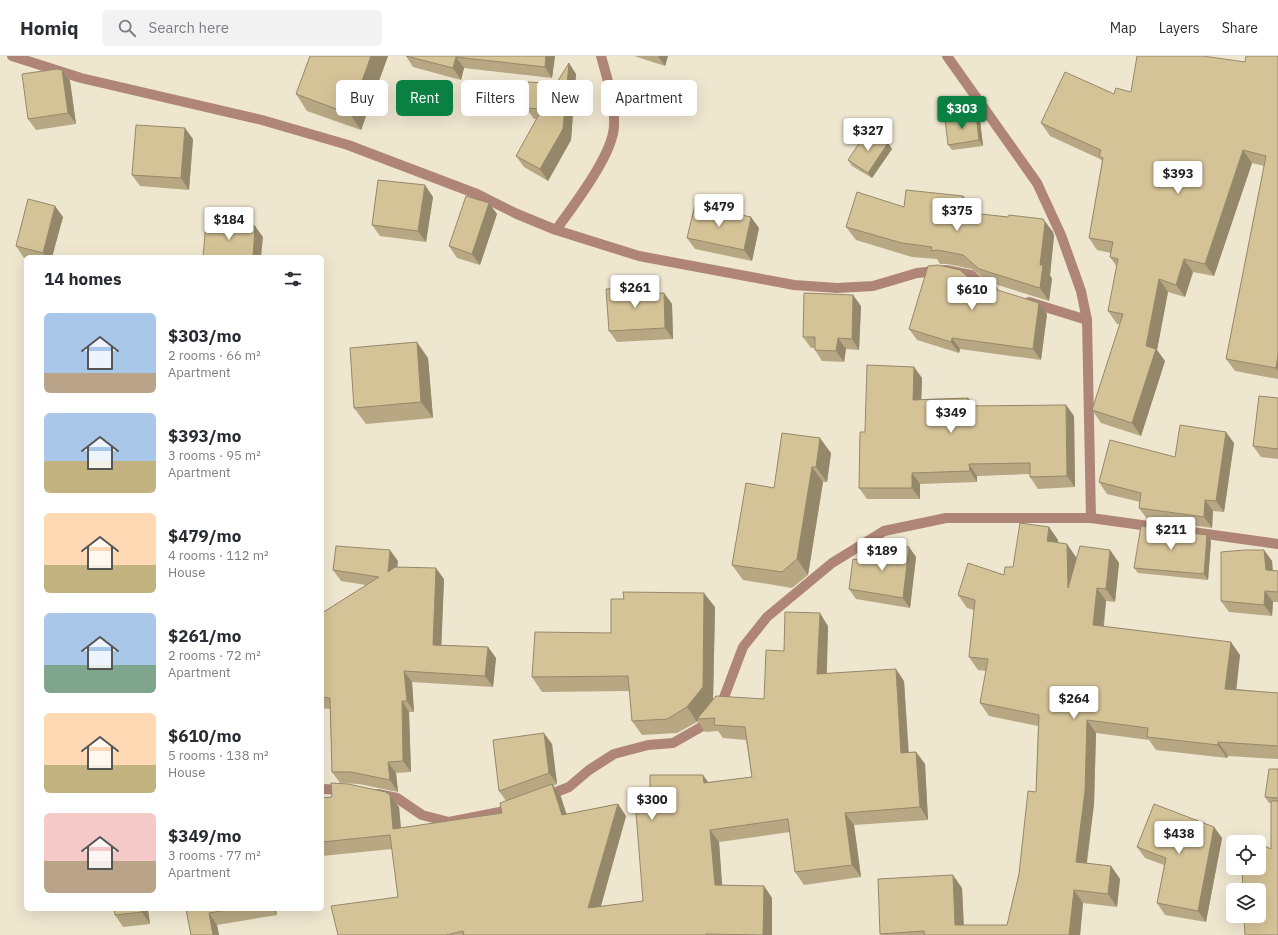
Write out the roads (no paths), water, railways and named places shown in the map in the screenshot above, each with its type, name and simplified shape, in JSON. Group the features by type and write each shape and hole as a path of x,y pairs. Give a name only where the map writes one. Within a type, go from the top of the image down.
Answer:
{"street":[{"path":"12,56 81,78 262,120 348,144 477,194 517,214 556,230 639,256 794,285 837,288 873,286 917,273 946,270 971,275 985,288 1002,293"},
{"path":"556,230 594,174 608,148 614,127 613,107 601,56"},
{"path":"947,56 1037,183 1061,235 1081,291 1087,320 1091,518"},
{"path":"1016,298 1087,320"},
{"path":"535,800 569,787 589,770 614,754 648,746 673,743 701,727 722,700 743,647 767,617 832,563 884,531 946,518 1091,518 1278,544"},
{"path":"324,789 351,790"},
{"path":"371,793 397,798 422,815 449,822 500,812 521,804"}]}
